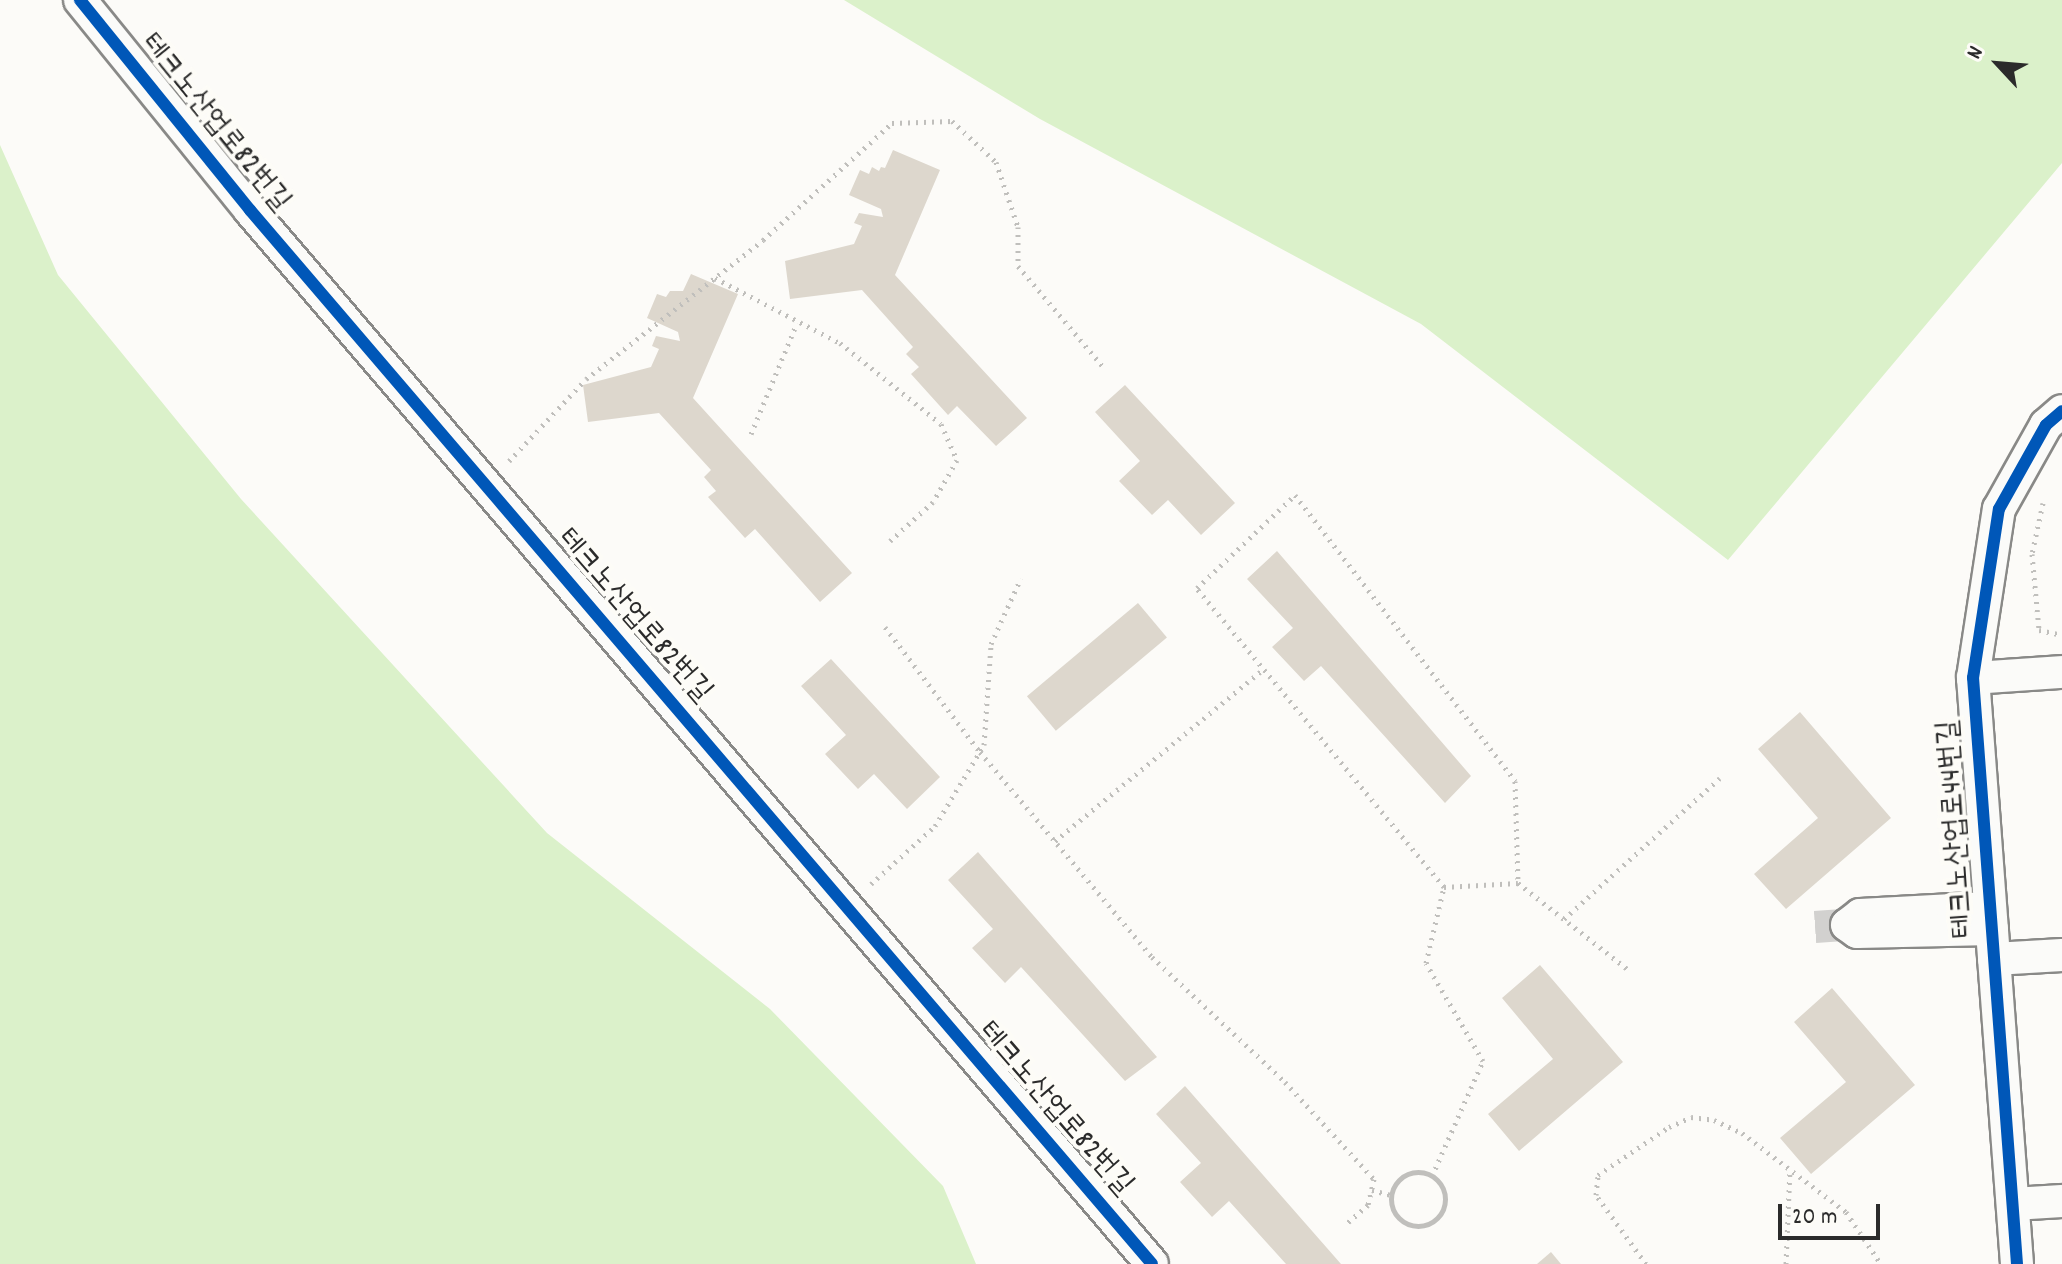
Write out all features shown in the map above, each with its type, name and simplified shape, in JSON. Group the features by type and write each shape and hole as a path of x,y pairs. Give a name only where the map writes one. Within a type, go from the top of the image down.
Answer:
{"street":[{"name":"테크노산업로82번길","path":"80,0 250,210 1152,1264"},
{"name":"테크노산업로44번길","path":"2017,1264 1973,678 1999,509 2046,425 2062,411"},
{"name":"테크노산업로44번길","path":"1973,678 2062,672"},
{"name":"테크노산업로44번길","path":"1992,932 2062,955"},
{"path":"2013,1204 2062,1201"}],"path":[{"path":"486,485 586,379 763,240 892,123 952,121 996,162 1018,227 1018,266 1105,369"},
{"path":"715,278 840,343 941,424 957,460 933,502 890,541"},
{"path":"751,434 797,323"},
{"path":"1444,887 1197,588 1295,495 1515,781 1518,883"},
{"path":"2044,498 2032,554 2039,630 2062,635"},
{"path":"846,907 935,826 984,745 991,644 1021,578"},
{"path":"885,627 980,752 1152,957 1285,1082 1374,1179 1368,1205 1345,1225"},
{"path":"1055,841 1264,669"},
{"path":"1564,919 1720,778"},
{"path":"1444,887 1518,883 1630,971"},
{"path":"1432,1176 1483,1061 1426,963 1444,887"},
{"path":"1646,1264 1596,1195 1598,1175 1669,1127 1691,1117 1714,1120 1742,1133 1846,1212 1881,1264"},
{"path":"1786,1264 1790,1169"},
{"path":"1424,1173 1432,1176 1445,1198 1434,1221 1417,1227 1400,1221 1391,1205 1391,1195 1399,1179 1407,1174 1424,1173"},
{"path":"1372,1190 1391,1195"}],"green space":[{"path":"844,0 2062,0 2062,163 1728,560 1421,324 1040,119"},
{"path":"0,145 58,275 241,499 547,833 770,1009 943,1186 976,1264 0,1264"}],"building":[{"path":"893,150 940,170 895,275 1027,418 996,446 957,406 948,415 911,374 919,367 906,354 913,347 862,290 790,299 785,261 854,244 862,226 854,223 859,213 883,217 881,209 849,195 860,170 869,174 872,167 879,171 881,167 885,168"},
{"path":"691,274 738,294 693,398 852,573 820,602 755,529 745,538 708,497 716,491 704,477 711,470 659,413 588,422 583,385 651,367 659,349 652,346 656,336 680,341 678,332 647,318 657,294 666,297 670,291 683,291"},
{"path":"1125,385 1235,503 1201,535 1168,500 1152,515 1119,481 1140,461 1095,412"},
{"path":"1277,551 1471,776 1445,803 1321,666 1304,681 1272,647 1293,628 1247,579"},
{"path":"1138,603 1167,637 1056,731 1027,696"},
{"path":"831,659 940,777 907,809 874,774 858,789 825,754 846,735 801,686"},
{"path":"1800,712 1891,818 1786,909 1754,874 1818,818 1758,749"},
{"path":"978,852 1157,1057 1125,1081 1021,967 1005,983 972,948 993,929 948,880"},
{"path":"1540,965 1623,1062 1519,1151 1488,1114 1553,1059 1502,998"},
{"path":"1832,988 1915,1085 1811,1174 1780,1138 1846,1082 1794,1022"},
{"path":"1185,1086 1341,1264 1286,1264 1229,1201 1212,1217 1180,1182 1201,1163 1156,1114"},
{"path":"1551,1252 1561,1264 1537,1264"}],"tunnel":[{"path":"1815,927 1847,925"}],"cycle path":[{"path":"80,0 250,210 1152,1264"},
{"path":"2017,1264 1973,678 1999,509 2046,425 2062,411"}]}
